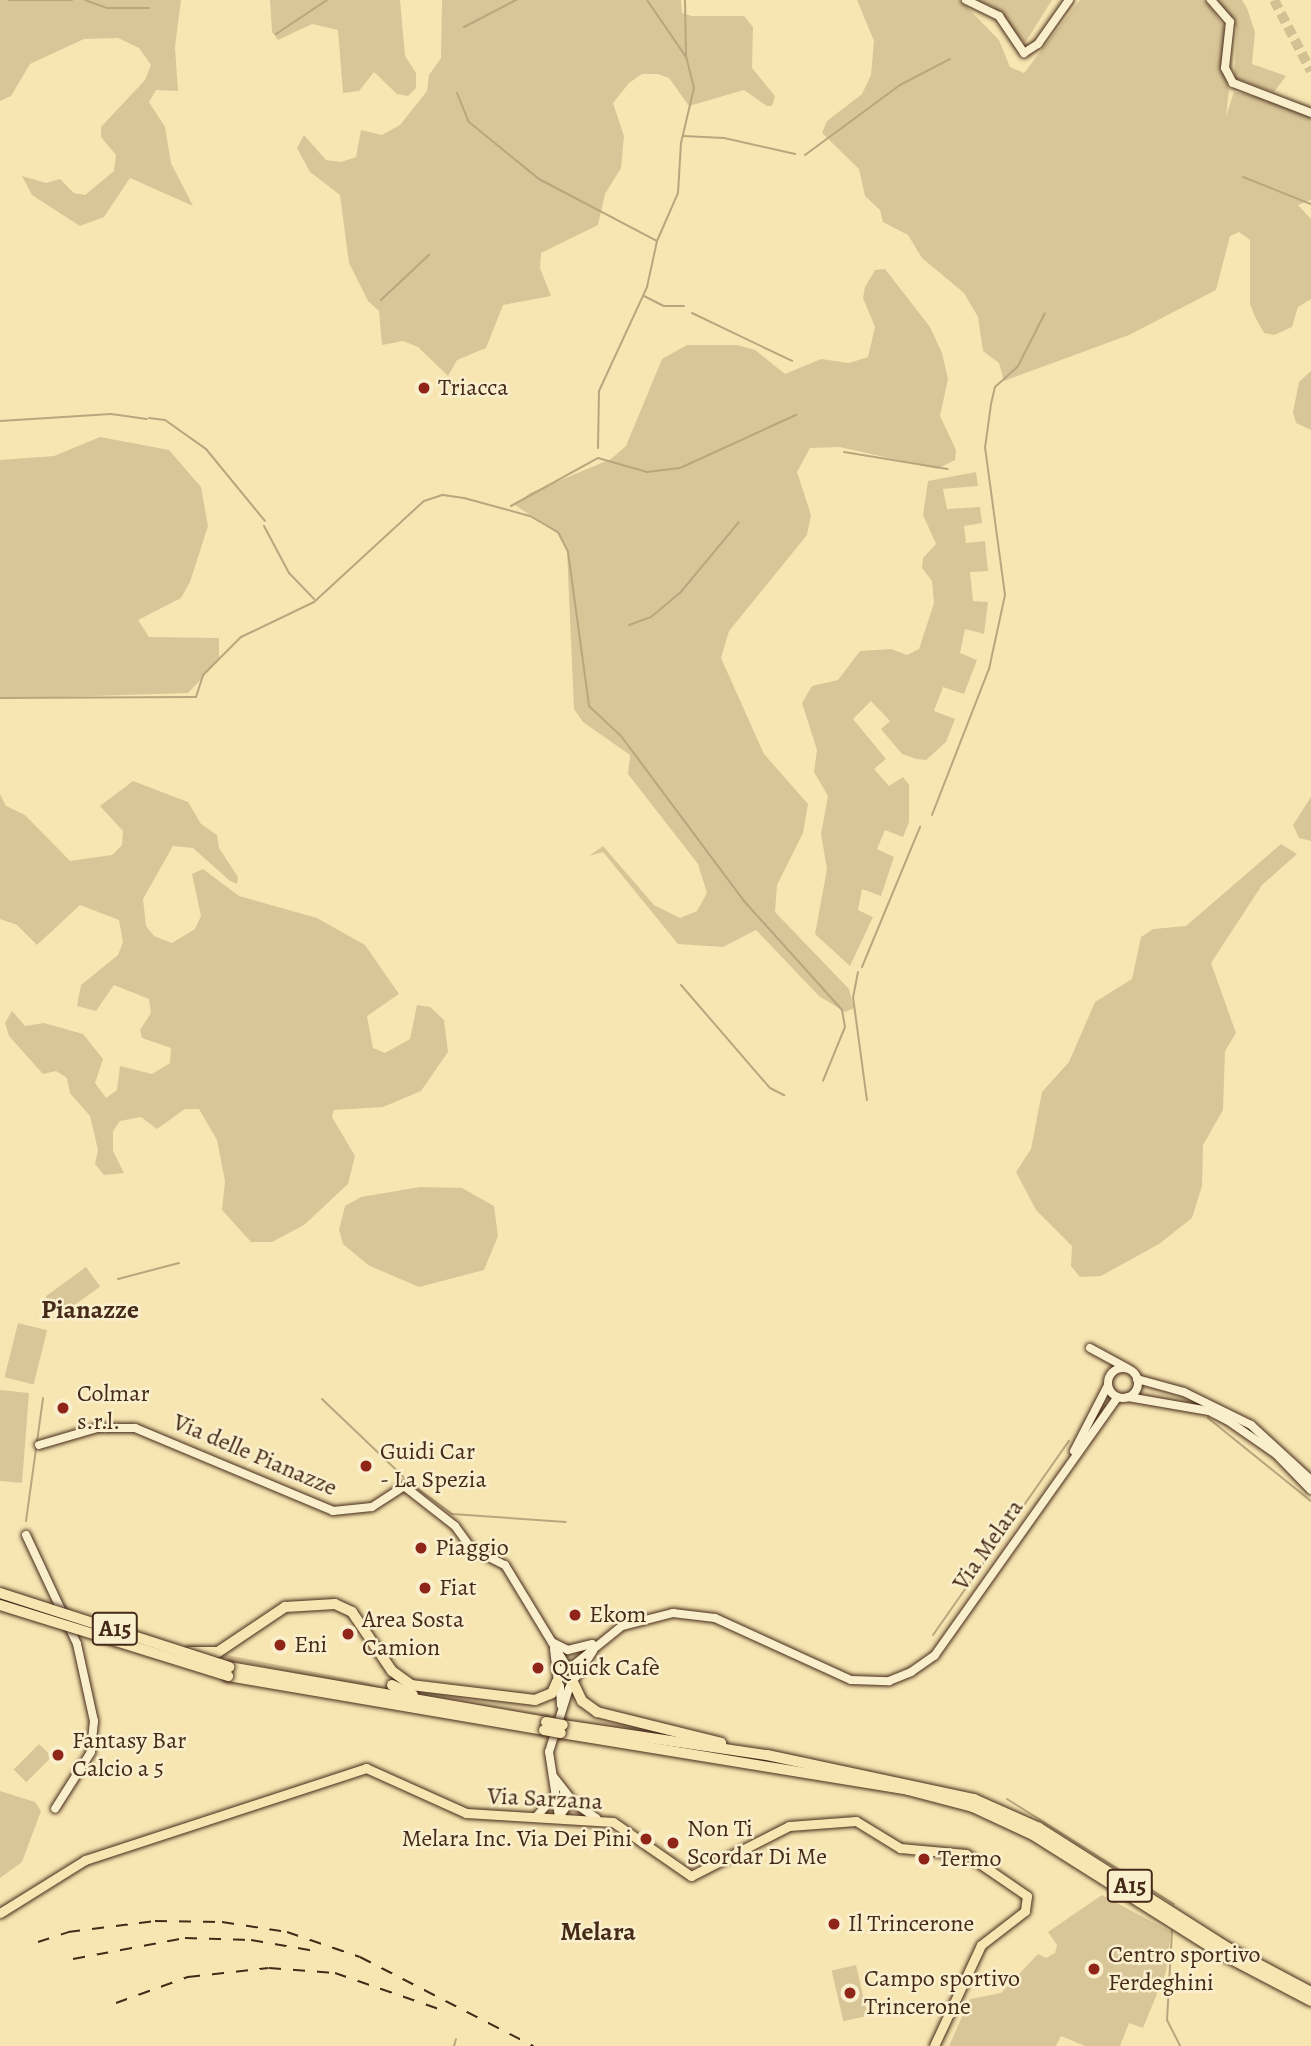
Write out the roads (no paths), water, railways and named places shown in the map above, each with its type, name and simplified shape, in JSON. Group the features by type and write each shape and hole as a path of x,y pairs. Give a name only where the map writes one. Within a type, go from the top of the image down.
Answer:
{"highway":[{"name":"A15","path":"0,1593 144,1639 229,1671 481,1711 545,1726"},
{"path":"144,1639 199,1654 218,1652 276,1611 335,1604 352,1612 392,1671 411,1685 535,1700 548,1696 566,1682 582,1701 597,1712 767,1755"},
{"name":"A15","path":"0,1605 229,1671 909,1786"},
{"path":"392,1685 481,1711"},
{"name":"A15","path":"562,1729 767,1755 943,1795 1039,1828 1228,1948 1311,1992"},
{"name":"A15","path":"943,1795 1033,1835 1227,1957 1311,2001"}],"main road":[{"name":"Via Sarzana","path":"0,1913 63,1870 366,1768 454,1810 536,1817 596,1818 624,1828 691,1876 789,1826 845,1820 868,1826 900,1848 966,1854 1016,1884 1027,1896 1025,1911 981,1945 934,2046"}],"street":[{"path":"966,0 999,16 1024,53 1038,44 1069,0"},
{"path":"1211,0 1230,22 1226,68 1233,83 1311,113"},
{"path":"1090,1348 1127,1368 1138,1379 1184,1392 1272,1440 1311,1480"},
{"path":"1072,1457 1115,1370 1127,1368"},
{"path":"1128,1397 1138,1379"},
{"path":"1108,1385 1118,1397"},
{"path":"1118,1397 1209,1411 1276,1454 1311,1490"},
{"path":"1072,1457 1118,1397"},
{"name":"Via delle Pianazze","path":"39,1445 97,1428 135,1427 333,1511 372,1507 404,1486 455,1526 471,1548 505,1565 550,1640 566,1682"},
{"name":"Via Melara","path":"598,1642 639,1619 689,1613 734,1626 851,1680 889,1681 935,1655 1072,1457"},
{"path":"26,1535 77,1644 94,1721 91,1752 55,1809"},
{"path":"550,1640 568,1650 598,1642"},
{"path":"566,1682 598,1642"},
{"path":"566,1682 568,1668 598,1642"},
{"name":"Via delle Pianazze","path":"554,1649 568,1668 549,1752 559,1817"},
{"path":"550,1770 564,1793 596,1818"},
{"path":"559,1817 566,1807 564,1793"},
{"path":"536,1817 554,1797"}],"waterway":[{"path":"9,0 72,0"},
{"path":"85,0 107,8 149,8"},
{"path":"276,34 327,0"},
{"path":"464,27 516,0"},
{"path":"647,0 686,57"},
{"path":"598,448 599,391 647,287 657,241 678,193 681,143 694,88 686,57 685,0"},
{"path":"805,155 900,85 950,59"},
{"path":"457,93 469,122 539,179 657,241"},
{"path":"683,136 724,138 795,154"},
{"path":"1243,177 1311,204"},
{"path":"381,300 429,255"},
{"path":"644,296 664,306 684,306"},
{"path":"692,313 792,361"},
{"path":"932,815 989,669 1005,595 985,448 991,404 995,387 1018,366 1045,313"},
{"path":"0,421 111,414 147,419"},
{"path":"511,506 598,458 647,472 680,468 796,415"},
{"path":"149,418 165,420 206,449 265,521"},
{"path":"844,452 948,469"},
{"path":"0,698 196,697 203,675 241,637 314,602 424,501 443,495 530,516 558,532 568,552 589,706 621,736 744,901 842,1010 845,1027 823,1081"},
{"path":"629,625 651,617 680,593 739,522"},
{"path":"264,526 289,573 314,599"},
{"path":"862,967 920,827"},
{"path":"858,972 853,997 867,1100"},
{"path":"681,985 770,1088 784,1095"},
{"path":"118,1279 179,1263"},
{"path":"26,1521 43,1398"},
{"path":"322,1399 410,1483 452,1514 566,1522"},
{"path":"1208,1418 1311,1501"},
{"path":"933,1635 1069,1441"},
{"path":"1007,1799 1174,1904"},
{"path":"1172,1931 1167,2020 1180,2046"},
{"path":"454,2046 456,2039"}],"tunnel":[{"path":"1274,0 1311,71"}],"railway":[{"path":"38,1942 68,1932 155,1921 222,1922 287,1932 360,1957 533,2046"},
{"path":"73,1959 185,1938 251,1940 315,1951"},
{"path":"116,2003 188,1977 269,1968 335,1973 442,2010"}],"place":[{"name":"Triacca","path":"424,388"},
{"name":"Colmar s.r.l.","path":"63,1408"},
{"name":"Guidi Car - La Spezia","path":"366,1466"},
{"name":"Piaggio","path":"421,1548"},
{"name":"Fiat","path":"425,1588"},
{"name":"Ekom","path":"575,1615"},
{"name":"Area Sosta Camion","path":"348,1634"},
{"name":"Eni","path":"280,1645"},
{"name":"Quick Cafè","path":"538,1668"},
{"name":"Fantasy Bar Calcio a 5","path":"58,1755"},
{"name":"Melara Inc. Via Dei Pini","path":"646,1839"},
{"name":"Non Ti Scordar Di Me","path":"673,1843"},
{"name":"Termo","path":"924,1859"},
{"name":"Il Trincerone","path":"834,1924"},
{"name":"Centro sportivo Ferdeghini","path":"1094,1969"},
{"name":"Campo sportivo Trincerone","path":"850,1993"}],"district":[{"name":"Pianazze","path":"90,1310"},
{"name":"Melara","path":"598,1932"}]}
